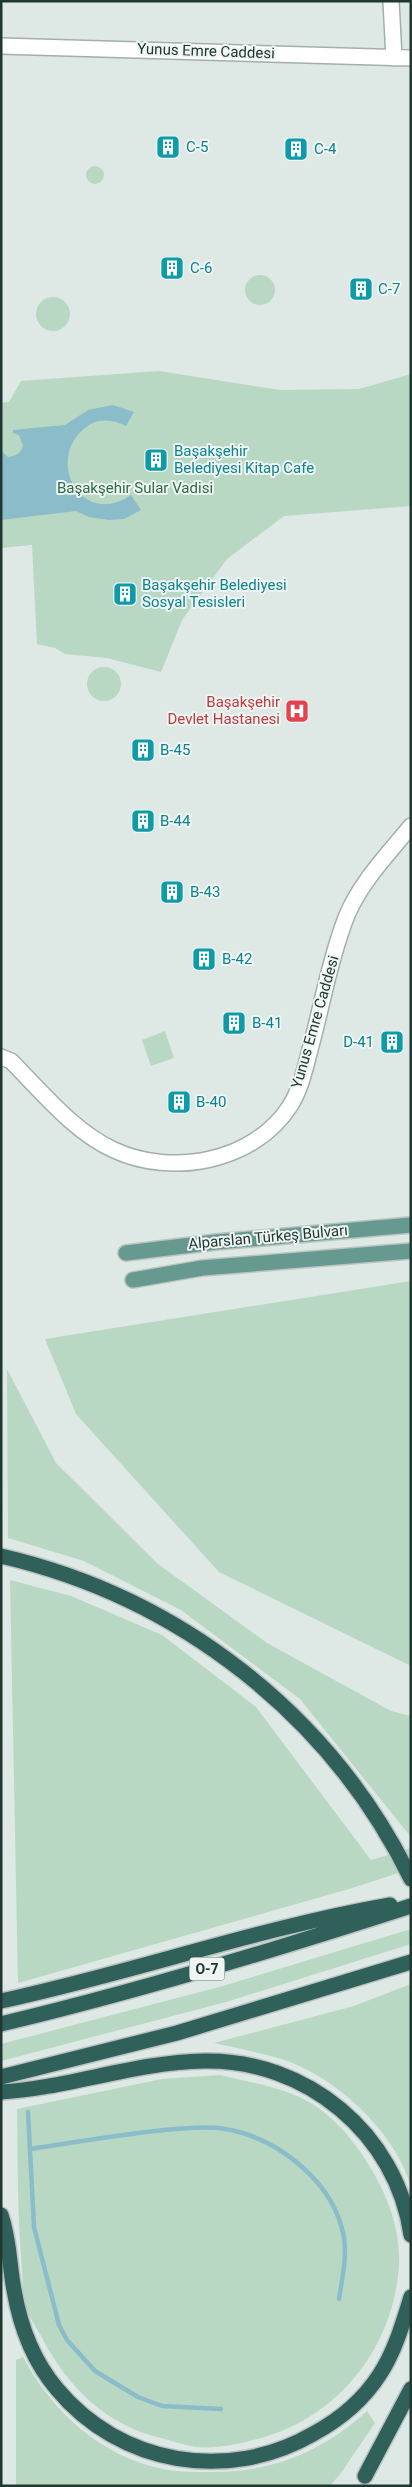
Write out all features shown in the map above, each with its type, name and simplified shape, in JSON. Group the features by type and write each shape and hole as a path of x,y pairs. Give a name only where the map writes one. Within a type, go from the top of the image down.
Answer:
{"highway":[{"path":"1,1556 52,1569 120,1596 179,1626 240,1669 274,1696 336,1762 371,1808 411,1879"},
{"path":"1,2001 108,1976 324,1917 411,1902"},
{"name":"O-7","path":"1,2024 121,1994 281,1948 411,1906"},
{"path":"1,2077 177,2033 298,1998 411,1962"},
{"path":"1,2092 133,2070 203,2061 232,2062 290,2077 322,2095 350,2115 371,2138 399,2188 411,2235"},
{"path":"1,2215 8,2237 13,2289 24,2331 40,2364 56,2388 79,2413 104,2431 134,2447 173,2459 198,2462 245,2459 274,2453 300,2442 333,2423 359,2399 380,2374 401,2332 411,2297"},
{"path":"362,2481 411,2389"},
{"path":"362,2481 387,2450 411,2414"}],"main road":[{"name":"Alparslan Türkeş Bulvarı","path":"126,1253 216,1242 411,1225"},
{"name":"Alparslan Türkeş Bulvarı","path":"133,1280 202,1268 411,1251"}],"street":[{"path":"391,1 394,58"},
{"name":"Yunus Emre Caddesi","path":"1,46 411,58"},
{"name":"Yunus Emre Caddesi","path":"1,1057 12,1062 82,1129 113,1150 139,1158 192,1162 225,1155 252,1143 273,1127 290,1106 302,1080 338,941 359,891 411,826"}],"green space":[{"path":"91,166 99,166 104,171 102,182 91,184 86,179 86,171"},
{"path":"260,275 266,276 274,284 274,296 266,304 260,305 254,304 246,296 245,290 246,284 254,276"},
{"path":"53,297 60,298 65,302 69,307 69,321 65,326 60,330 53,331 46,330 41,326 37,321 36,314 37,307 41,302 46,298"},
{"name":"Başakşehir Sular Vadisi","path":"159,371 280,390 359,389 411,374 411,506 284,516 227,559 182,620 161,672 107,658 65,654 55,648 37,644 32,545 1,548 1,403 9,402 21,381"},
{"path":"104,667 116,672 121,684 116,696 104,701 92,696 87,684 92,672"},
{"path":"165,1031 174,1058 151,1066 142,1040"},
{"path":"411,1281 411,1666 219,1572 76,1414 45,1339"},
{"path":"7,1369 56,1463 158,1564 267,1643 391,1711 411,1716 411,1837 300,1699 181,1610 84,1561 8,1538"},
{"path":"10,1580 71,1596 162,1635 256,1707 371,1860 411,1848 411,1869 349,1889 18,1983"},
{"path":"411,1929 411,1944 226,2002 1,2061 1,2044 223,1986"},
{"path":"411,1984 411,2186 392,2146 378,2127 344,2094 325,2080 285,2060 214,2043 354,2006"},
{"path":"220,2075 295,2095 317,2107 344,2131 365,2159 385,2196 397,2237 399,2265 395,2295 386,2324 373,2351 356,2376 336,2397 312,2415 286,2429 243,2443 219,2447 196,2447 141,2432 122,2424 105,2413 76,2387 63,2371 31,2319 26,2309 23,2289 18,2208 17,2109 162,2079"},
{"path":"23,2357 49,2396 81,2429 119,2454 163,2469 209,2472 253,2469 294,2458 313,2449 350,2426 367,2411 375,2423 330,2486 16,2486 16,2360"}],"water":[{"path":"113,405 134,412 126,426 108,421 98,421 89,425 75,438 69,454 68,470 73,485 83,496 96,503 113,503 131,495 141,510 124,519 109,520 89,517 76,511 1,520 1,451 8,457 11,457 19,453 23,446 19,435 13,433 13,430 65,425 88,410"}],"waterway":[{"path":"28,2112 34,2227 59,2325 67,2340 95,2371 138,2397 162,2406 221,2409"},
{"path":"30,2149 139,2133 200,2128 225,2129 265,2142 301,2166 317,2182 339,2218 344,2238 345,2253 339,2299"}],"place":[{"name":"C-5","path":"168,147"},
{"name":"C-4","path":"296,149"},
{"name":"C-6","path":"172,268"},
{"name":"C-7","path":"361,289"},
{"name":"Başakşehir Belediyesi Kitap Cafe","path":"156,460"},
{"name":"Başakşehir Belediyesi Sosyal Tesisleri","path":"125,594"},
{"name":"Başakşehir Devlet Hastanesi","path":"297,711"},
{"name":"B-45","path":"143,750"},
{"name":"B-44","path":"143,821"},
{"name":"B-43","path":"172,892"},
{"name":"B-42","path":"204,959"},
{"name":"B-41","path":"234,1023"},
{"name":"D-41","path":"392,1042"},
{"name":"B-40","path":"179,1102"}]}
